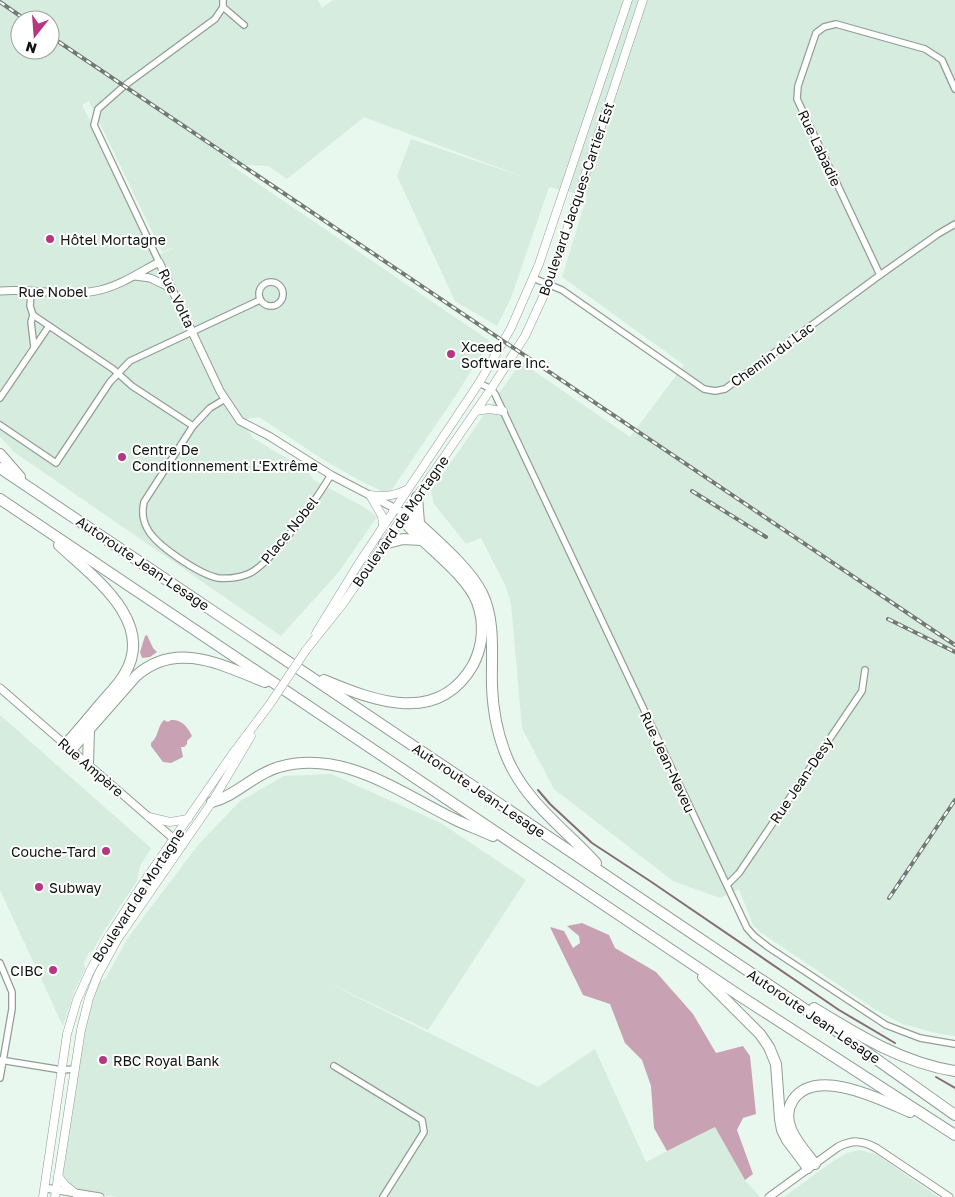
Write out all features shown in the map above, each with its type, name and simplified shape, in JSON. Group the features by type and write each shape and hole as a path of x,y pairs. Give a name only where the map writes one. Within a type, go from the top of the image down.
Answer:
{"highway":[{"path":"0,454 29,487"},
{"name":"Autoroute Jean-Lesage","path":"0,468 770,986 955,1115"},
{"path":"416,497 419,523"},
{"name":"Autoroute Jean-Lesage","path":"0,499 690,964 955,1135"},
{"path":"303,671 362,696 385,702 418,703 436,698 452,689 464,678 476,659 481,642 482,623 477,602 462,580 421,540 400,513"},
{"path":"400,513 412,517 419,523 467,572 484,596 491,627 495,714 511,767 540,808 576,841 606,875"},
{"path":"39,525 116,601 127,617 132,634 132,655 125,675 68,748"},
{"path":"384,544 400,539 421,540"},
{"path":"68,748 89,730 140,673 154,663 168,659 184,657 217,664 283,690"},
{"path":"88,764 89,730"},
{"path":"212,802 223,799 254,778 276,768 303,763 326,763 363,773 455,820 514,844"},
{"path":"690,964 768,1044 776,1064 782,1130 787,1140 811,1166"},
{"path":"770,986 810,1005 896,1054 922,1064 955,1071"},
{"path":"811,1166 793,1134 788,1119 789,1109 793,1100 803,1090 813,1086 825,1085 855,1091 938,1124"}],"main road":[{"name":"Boulevard Jacques-Cartier Est","path":"479,383 512,328 533,278 628,0"},
{"name":"Boulevard Jacques-Cartier Est","path":"491,389 523,340 548,284 644,0"},
{"name":"Boulevard de Mortagne","path":"306,650 337,612 384,544 410,488 479,383"},
{"name":"Boulevard de Mortagne","path":"56,1193 81,1030 88,998 102,965 123,931 212,802 270,704 383,527 416,497 491,389"},
{"path":"476,411 489,409 503,410"},
{"path":"370,495 381,497 395,496 410,488"},
{"path":"370,495 382,516 383,527"},
{"name":"Boulevard de Mortagne","path":"44,1197 67,1034 77,1000 96,957 115,925 231,756 270,704"},
{"path":"149,817 170,822 188,819"},
{"path":"58,1176 75,1193"}],"street":[{"path":"223,0 223,7 244,25"},
{"name":"Rue Volta","path":"223,7 215,19 124,86 98,109 94,125 225,399 240,421 400,513"},
{"name":"Rue Labadie","path":"880,275 797,99 798,86 816,33 824,27 836,24 925,49 942,60 955,89"},
{"name":"Chemin du Lac","path":"533,278 562,290 704,389 715,392 725,389 880,275 955,224"},
{"name":"Rue Nobel","path":"0,291 63,294 92,292 115,286 159,262"},
{"path":"132,276 140,275 150,278 174,290"},
{"path":"266,283 276,283 282,290 283,298 278,304 270,307 260,300 259,292 262,285 266,283"},
{"path":"31,292 30,306 33,315 117,373 132,386 193,426"},
{"path":"0,425 56,463 117,373 131,360 260,300"},
{"path":"33,315 30,322 34,347"},
{"path":"0,398 49,326"},
{"path":"479,383 491,389"},
{"name":"Rue Jean-Neveu","path":"491,389 503,410 745,925 763,943 890,1027 920,1038 955,1044"},
{"name":"Place Nobel","path":"225,399 210,408 193,426 157,479 144,502 142,510 143,519 153,538 192,566 216,577 228,579 250,574 262,565 297,525 331,475"},
{"name":"Rue Jean-Desy","path":"727,885 739,873 862,691 865,670"},
{"name":"Rue Ampère","path":"0,688 182,846"},
{"path":"0,963 12,992 12,1009 1,1061 0,1078"},
{"path":"1,1061 62,1070 74,1069"},
{"path":"334,1066 422,1120 424,1132 383,1197"},
{"path":"768,1197 841,1146 854,1141 866,1143 876,1148 949,1197"},
{"path":"45,1188 56,1193 75,1193 100,1197"}],"shaded area":[{"path":"0,0 318,0 322,8 333,0 955,0 955,1036 903,1024 876,1010 760,932 753,925 739,889 720,898 673,881 554,789 522,728 511,604 506,587 481,538 466,544 434,504 431,491 521,362 630,437 684,365 562,277 587,196 549,187 511,298 497,326 455,301 397,176 411,139 523,177 364,117 287,179 268,166 229,164 490,341 391,491 384,492 359,480 322,459 259,417 242,420 253,438 308,471 314,480 362,506 377,517 338,573 281,636 14,452 0,437","holes":["89,101 162,252 179,246 158,255 82,105"]},
{"path":"147,635 157,652 150,657 142,658 140,652"},
{"path":"0,715 151,848 140,866 137,881 92,952 89,952 84,963 85,969 75,990 63,1026 0,890"},
{"path":"164,720 168,722 175,720 181,722 192,736 184,747 181,747 183,757 171,763 163,762 151,746"},
{"path":"331,774 441,823 526,880 428,1030 322,980 538,1087 595,1049 646,1162 715,1127 745,1180 760,1197 117,1197 74,1191 60,1174 80,1051 89,1007 98,983 106,978 127,939 198,845 240,801 284,776"},
{"path":"582,923 609,935 615,948 656,972 693,1014 716,1053 743,1046 750,1056 756,1114 743,1118 737,1130 753,1174 745,1180 715,1127 667,1151 654,1128 651,1086 642,1060 625,1043 610,1004 583,995 550,927 564,931 573,948 580,943 579,936 567,926"},
{"path":"859,1150 876,1154 938,1197 784,1197 832,1162 847,1153"}],"waterway":[{"path":"538,790 550,804 592,843 839,1010 895,1043"},
{"path":"936,1077 955,1088"}],"railway":[{"path":"0,2 12,10"},
{"path":"60,43 955,645"},
{"path":"692,491 766,537"},
{"path":"888,619 955,652"},
{"path":"889,898 955,800"}],"place":[{"name":"Hôtel Mortagne","path":"50,239"},
{"name":"Xceed Software Inc.","path":"451,354"},
{"name":"Centre De Conditionnement L'Extrême","path":"122,457"},
{"name":"Couche-Tard","path":"106,851"},
{"name":"Subway","path":"39,887"},
{"name":"CIBC","path":"53,970"},
{"name":"RBC Royal Bank","path":"103,1060"}]}
